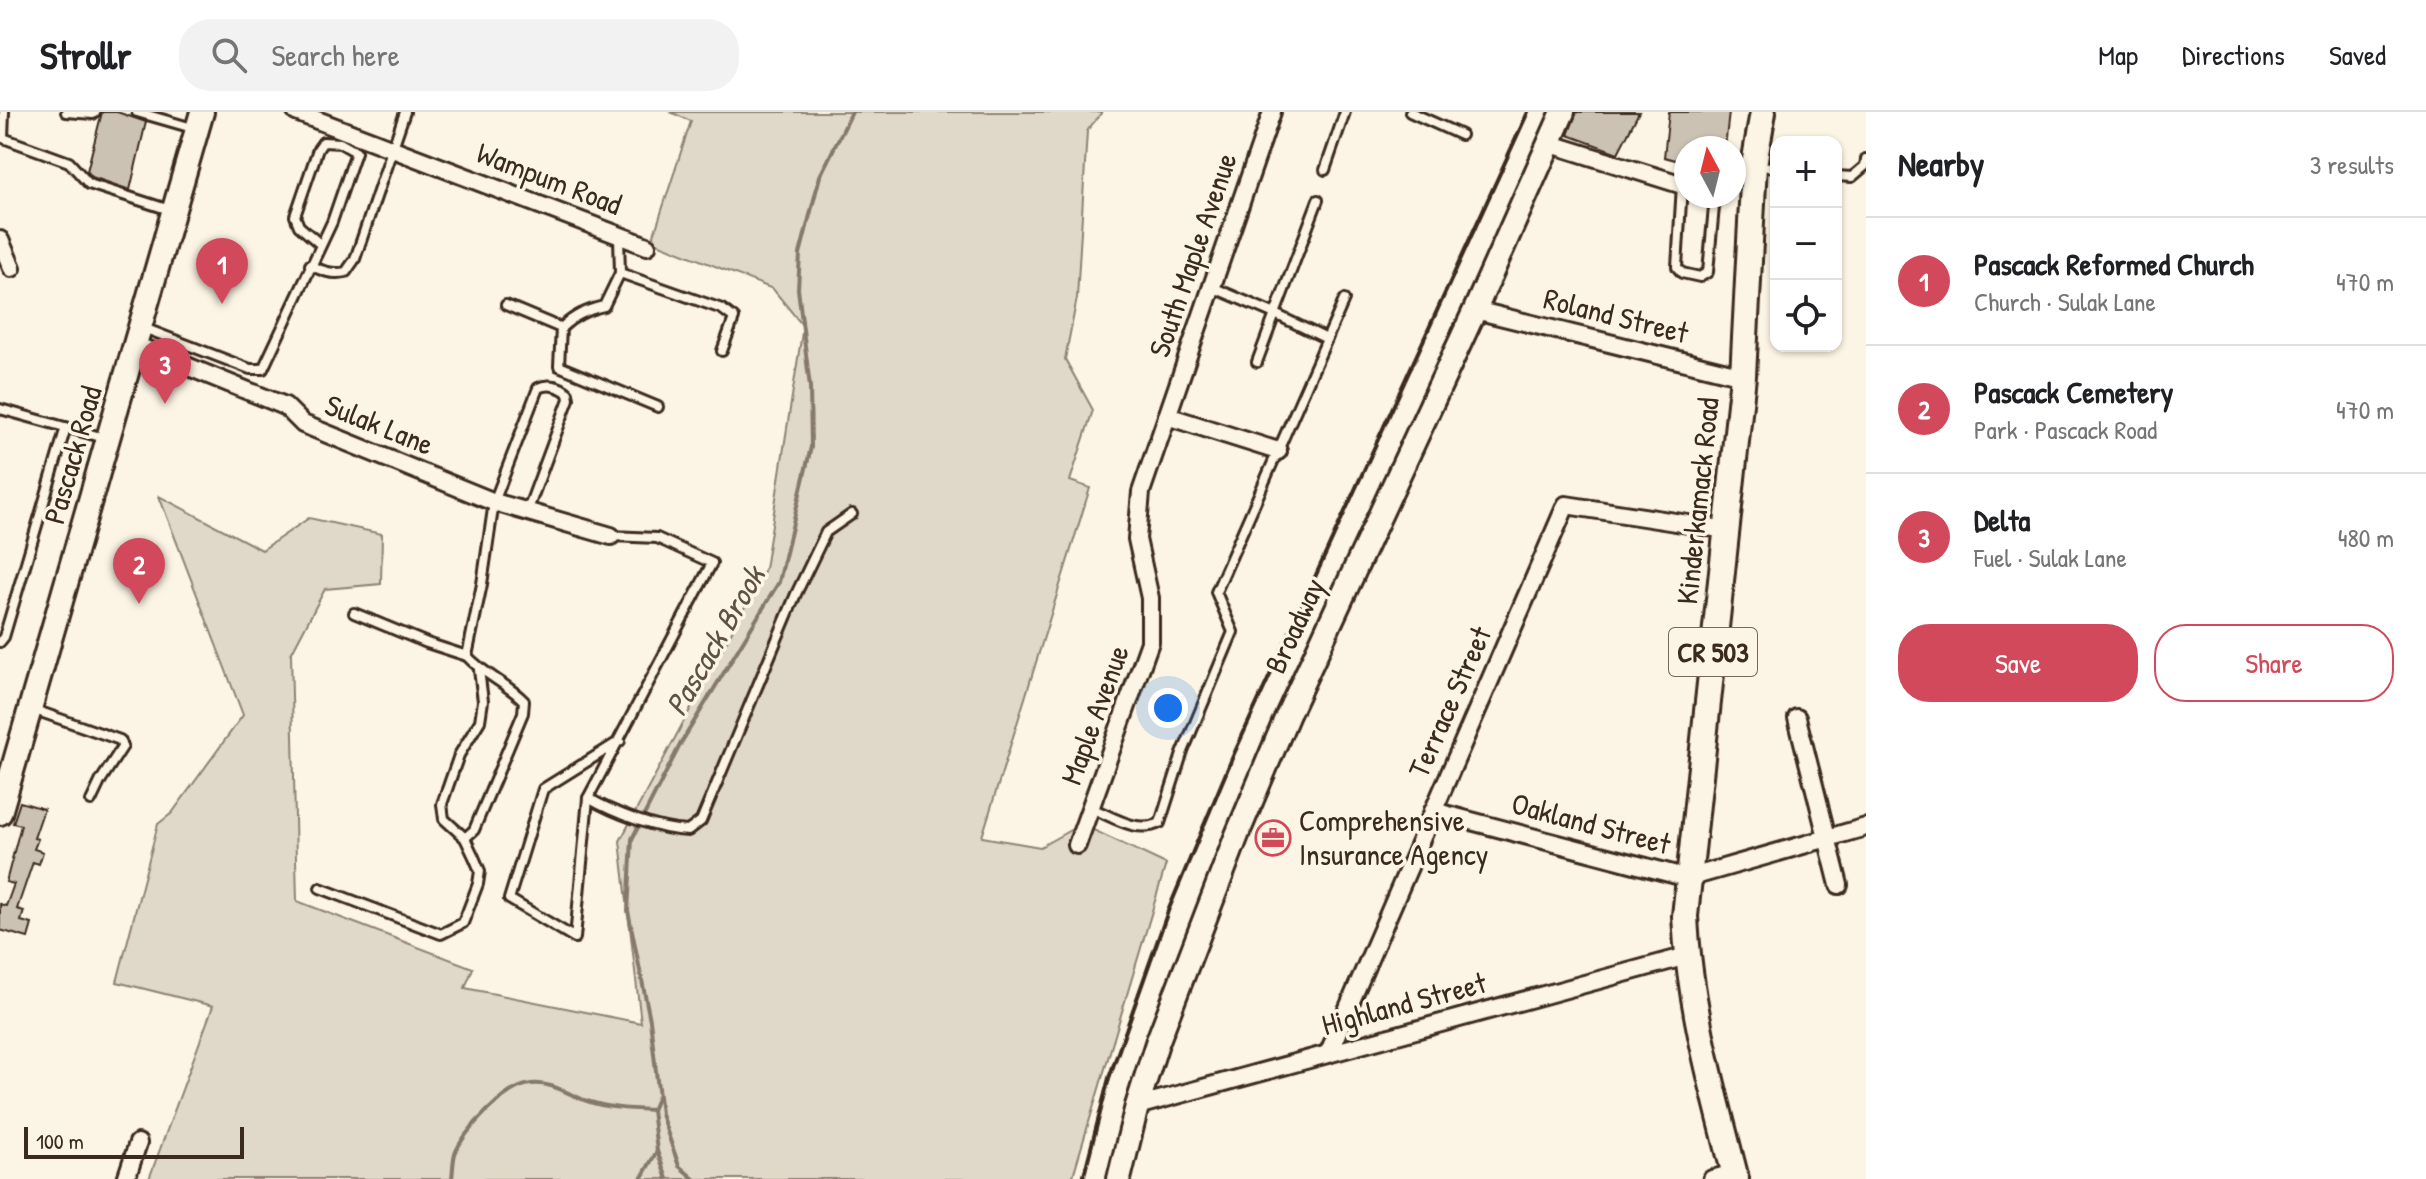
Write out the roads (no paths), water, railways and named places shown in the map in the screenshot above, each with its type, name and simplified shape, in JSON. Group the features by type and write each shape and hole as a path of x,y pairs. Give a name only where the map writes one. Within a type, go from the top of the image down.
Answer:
{"main road":[{"name":"Kinderkamack Road","path":"1746,191 1765,166 1763,112"},
{"name":"Kinderkamack Road","path":"1727,1177 1692,991 1685,916 1743,376 1744,208"}],"street":[{"name":"Wampum Road","path":"296,112 358,144 392,149 647,246"},
{"name":"South Maple Avenue","path":"1167,416 1272,112"},
{"name":"Broadway","path":"1119,1179 1157,1043 1282,727 1563,112"},
{"name":"Pascack Road","path":"0,813 5,776 31,708 199,121"},
{"path":"1548,143 1674,183"},
{"path":"0,240 12,268"},
{"name":"Roland Street","path":"1475,310 1743,376"},
{"name":"Sulak Lane","path":"138,336 285,406 303,424 494,502 611,536"},
{"path":"1167,416 1278,451"},
{"name":"Maple Avenue","path":"1077,845 1150,642 1150,598 1139,551 1137,516 1141,492 1167,416"},
{"name":"Terrace Street","path":"1328,1054 1566,505 1727,530"},
{"path":"1797,718 1839,885"},
{"name":"Oakland Street","path":"1433,811 1688,878"},
{"path":"1688,878 1866,827"},
{"name":"Highland Street","path":"1137,1106 1687,956"},
{"path":"126,1179 138,1143"}],"lane":[{"path":"4,112 3,138 69,162 89,184 174,211"},
{"path":"66,112 95,112"},
{"path":"137,112 199,121"},
{"path":"310,265 327,273 346,272 355,259 405,112"},
{"path":"1325,170 1345,112"},
{"path":"1410,112 1461,135"},
{"path":"138,336 250,369 263,369 332,222 358,144 323,142 318,149 295,220 320,244"},
{"path":"1842,176 1852,177 1865,166 1866,159"},
{"path":"1257,362 1318,200"},
{"path":"1682,208 1677,267 1682,273 1700,277 1708,272 1714,208"},
{"path":"561,328 581,313 604,306 620,273 619,236"},
{"path":"620,273 722,309 734,318 722,351"},
{"path":"1211,287 1327,339"},
{"path":"1091,808 1137,828 1160,823 1182,754 1233,632 1216,592 1344,300"},
{"path":"506,305 561,328"},
{"path":"561,328 559,366 658,407"},
{"path":"467,656 494,502 538,388 544,385 564,389 569,399 527,512"},
{"path":"0,409 108,439"},
{"path":"2,639 66,427"},
{"path":"588,798 673,830 688,831 701,821 796,594 826,532 852,514"},
{"path":"611,536 657,538 712,563 620,741 588,798 575,938 509,899 543,789 620,741"},
{"path":"354,613 467,656 479,670 516,692 524,701 523,713 474,830 465,838"},
{"path":"320,888 441,934 463,923 480,871 465,838 444,819 442,804 459,755 480,721 483,701 479,670"},
{"path":"31,708 120,740 123,746 91,801"}],"waterway":[{"name":"Pascack Brook","path":"694,1179 679,1166 661,1114 650,1020 628,911 632,839 681,743 779,582 811,447 810,387 798,289 800,254 820,176 852,112"},
{"name":"Pascack Brook","path":"452,1179 455,1154 467,1134 498,1101 521,1087 546,1085 592,1103 635,1109 652,1110 658,1096"},
{"path":"652,1110 657,1151 667,1179"},
{"path":"641,1179 657,1151"}],"railway":[{"path":"1083,1179 1109,1078 1168,911 1233,756 1528,112"}],"place":[{"name":"Pascack Reformed Church","path":"222,304"},
{"name":"Delta","path":"165,404"},
{"name":"Pascack Cemetery","path":"139,604"},
{"name":"Comprehensive Insurance Agency","path":"1273,838"}]}
